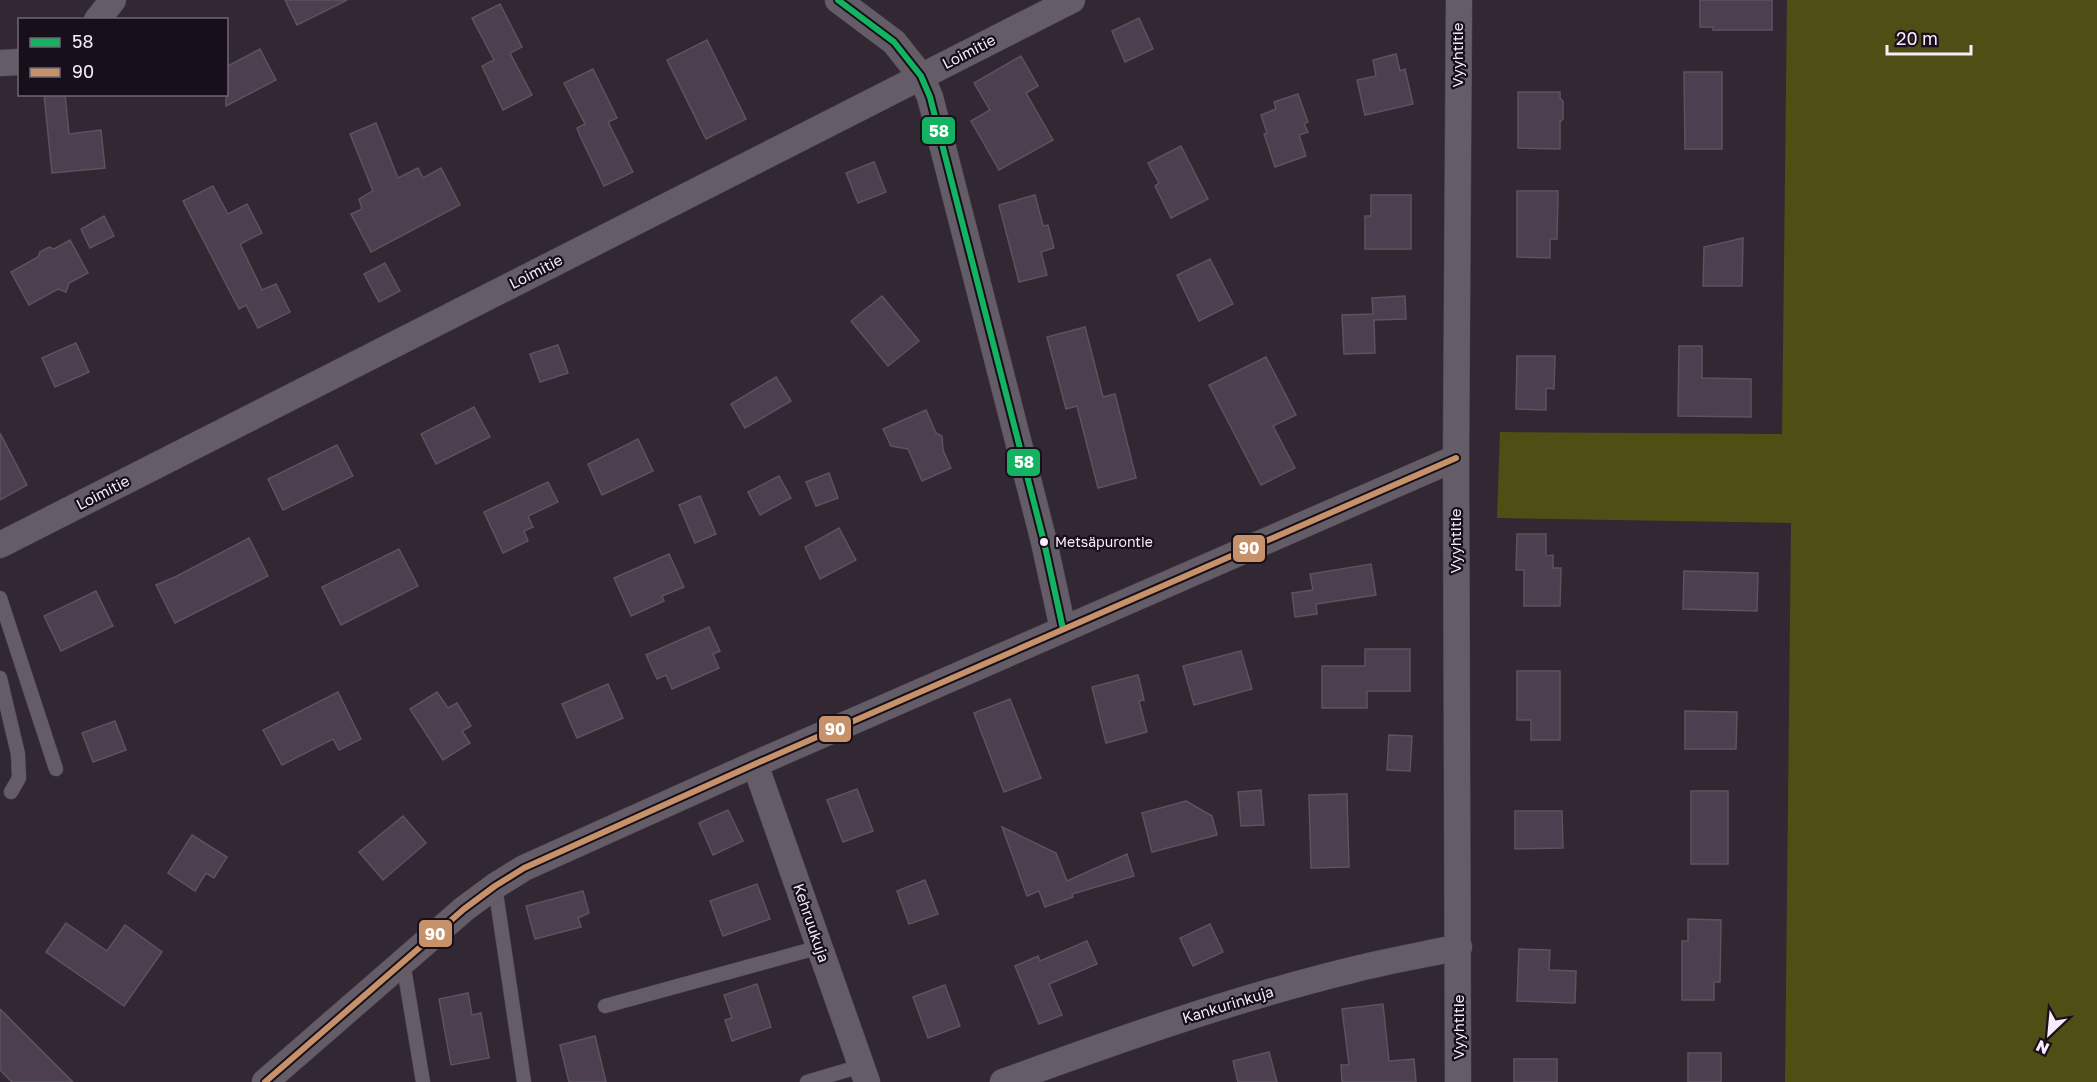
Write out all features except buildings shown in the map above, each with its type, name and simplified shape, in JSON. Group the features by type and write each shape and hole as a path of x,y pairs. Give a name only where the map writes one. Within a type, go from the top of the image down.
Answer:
{"street":[{"path":"99,18 113,0"},
{"path":"838,0 894,42 921,76 933,108 1063,629"},
{"name":"Loimitie","path":"0,544 1072,0"},
{"name":"Vyyhtitie","path":"1458,1082 1456,458 1459,0"},
{"path":"0,63 18,62"},
{"path":"265,1082 403,962 495,886 524,868 755,764 1456,458"},
{"name":"Kehruukuja","path":"755,764 864,1074"},
{"name":"Kankurinkuja","path":"1003,1082 1144,1031 1239,1001 1352,969 1459,947"}],"lane":[{"path":"0,598 56,770"},
{"path":"0,678 18,754 19,778 11,792"},
{"path":"495,886 524,1082"},
{"path":"605,1006 820,947"},
{"path":"403,962 423,1082"},
{"path":"807,1082 864,1074"}],"shaded area":[{"path":"1787,0 2097,0 2097,1082 1785,1082 1791,523 1497,518 1500,432 1782,434"}],"transit line":[{"name":"58","path":"838,0 894,42 921,76 930,97 1044,542 1063,629"},
{"name":"90","path":"265,1082 464,909 524,868 755,764 1456,458"}],"place":[{"name":"Metsäpurontie","path":"1044,542"}]}
